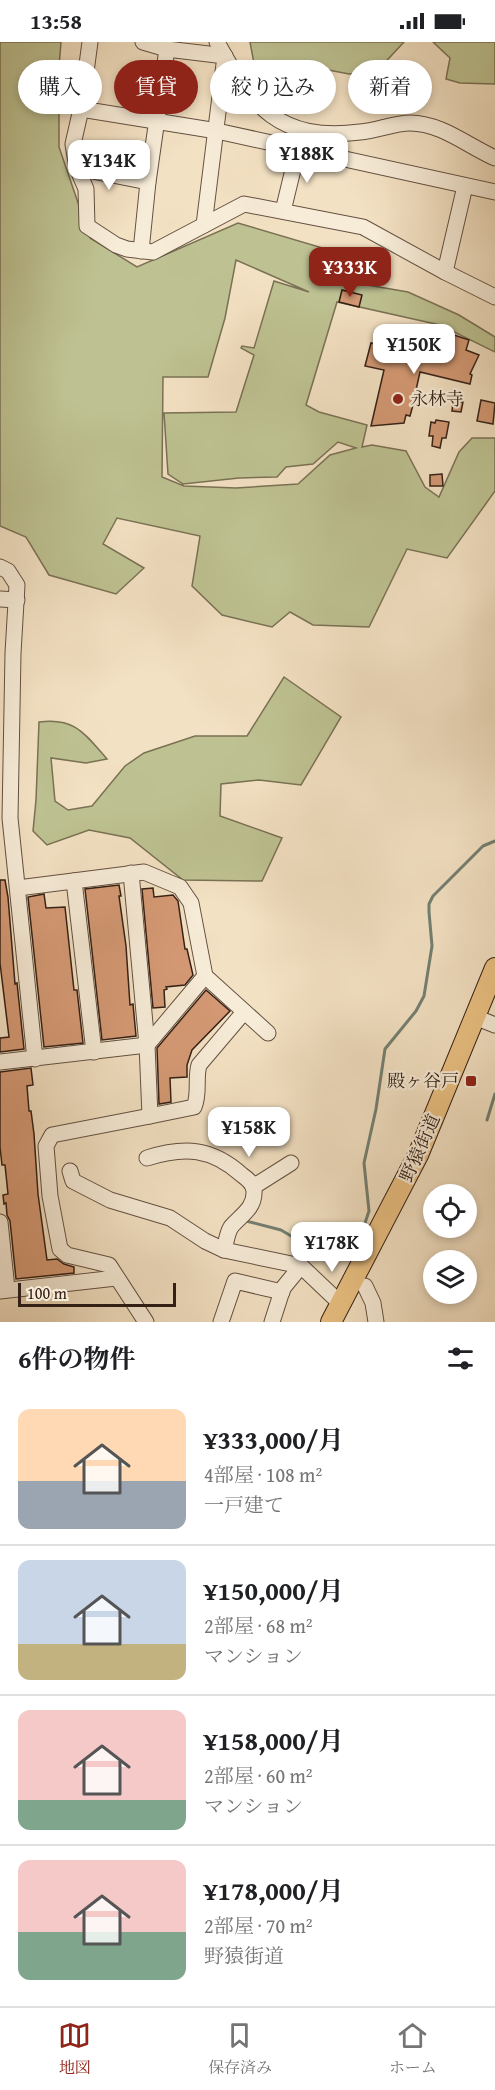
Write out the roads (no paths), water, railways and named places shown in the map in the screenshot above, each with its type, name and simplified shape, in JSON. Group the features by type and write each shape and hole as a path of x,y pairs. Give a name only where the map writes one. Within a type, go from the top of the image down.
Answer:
{"main road":[{"name":"野猿街道","path":"331,1322 343,1313 365,1287 437,1143 486,1021 495,968"},
{"name":"野猿街道","path":"343,1313 413,1164 495,1002"}],"street":[{"path":"88,60 90,42"},
{"path":"143,42 166,49 225,56"},
{"path":"217,42 234,73 258,106 298,129 334,134 361,132 409,123 423,125 452,135 495,158"},
{"path":"141,251 166,49"},
{"path":"204,225 225,56"},
{"path":"102,112 217,131 495,192"},
{"path":"80,114 73,144 77,168 86,189 87,226 116,245 153,252 244,204 363,227 495,297"},
{"path":"284,211 298,149"},
{"path":"77,168 148,182"},
{"path":"445,272 465,186"},
{"path":"0,567 8,570 16,585 17,600 6,653 5,818 18,888 35,1059"},
{"path":"0,598 17,600"},
{"path":"18,888 144,872 180,887 190,903 205,976 268,1033"},
{"path":"131,873 147,1046 150,1116"},
{"path":"74,881 94,1052"},
{"path":"0,1062 147,1046 205,976"},
{"path":"146,1322 108,1265 67,1255 60,1249 50,1196 46,1146 52,1135 194,1107 197,1101 199,1065 244,1012"},
{"path":"147,1158 167,1152 201,1152 229,1163 252,1183 255,1192 251,1206 230,1229 224,1250"},
{"path":"253,1187 291,1163"},
{"path":"70,1171 73,1181 110,1200 170,1218 205,1241 224,1250 301,1266 343,1313"},
{"path":"0,1222 3,1290 116,1278"},
{"path":"272,1322 282,1292 301,1266"},
{"path":"221,1322 235,1281 282,1292"},
{"path":"365,1287 373,1303 376,1322"}],"waterway":[{"path":"246,1221 281,1230 313,1249 336,1252 346,1250 354,1244 363,1229 369,1211 364,1163 376,1109 385,1049 416,1011 424,996 432,946 429,904 433,896 483,846 495,841"},
{"path":"487,1120 495,1094"}],"place":[{"name":"永林寺","path":"398,399"},
{"name":"殿ヶ谷戸","path":"471,1081"}]}
